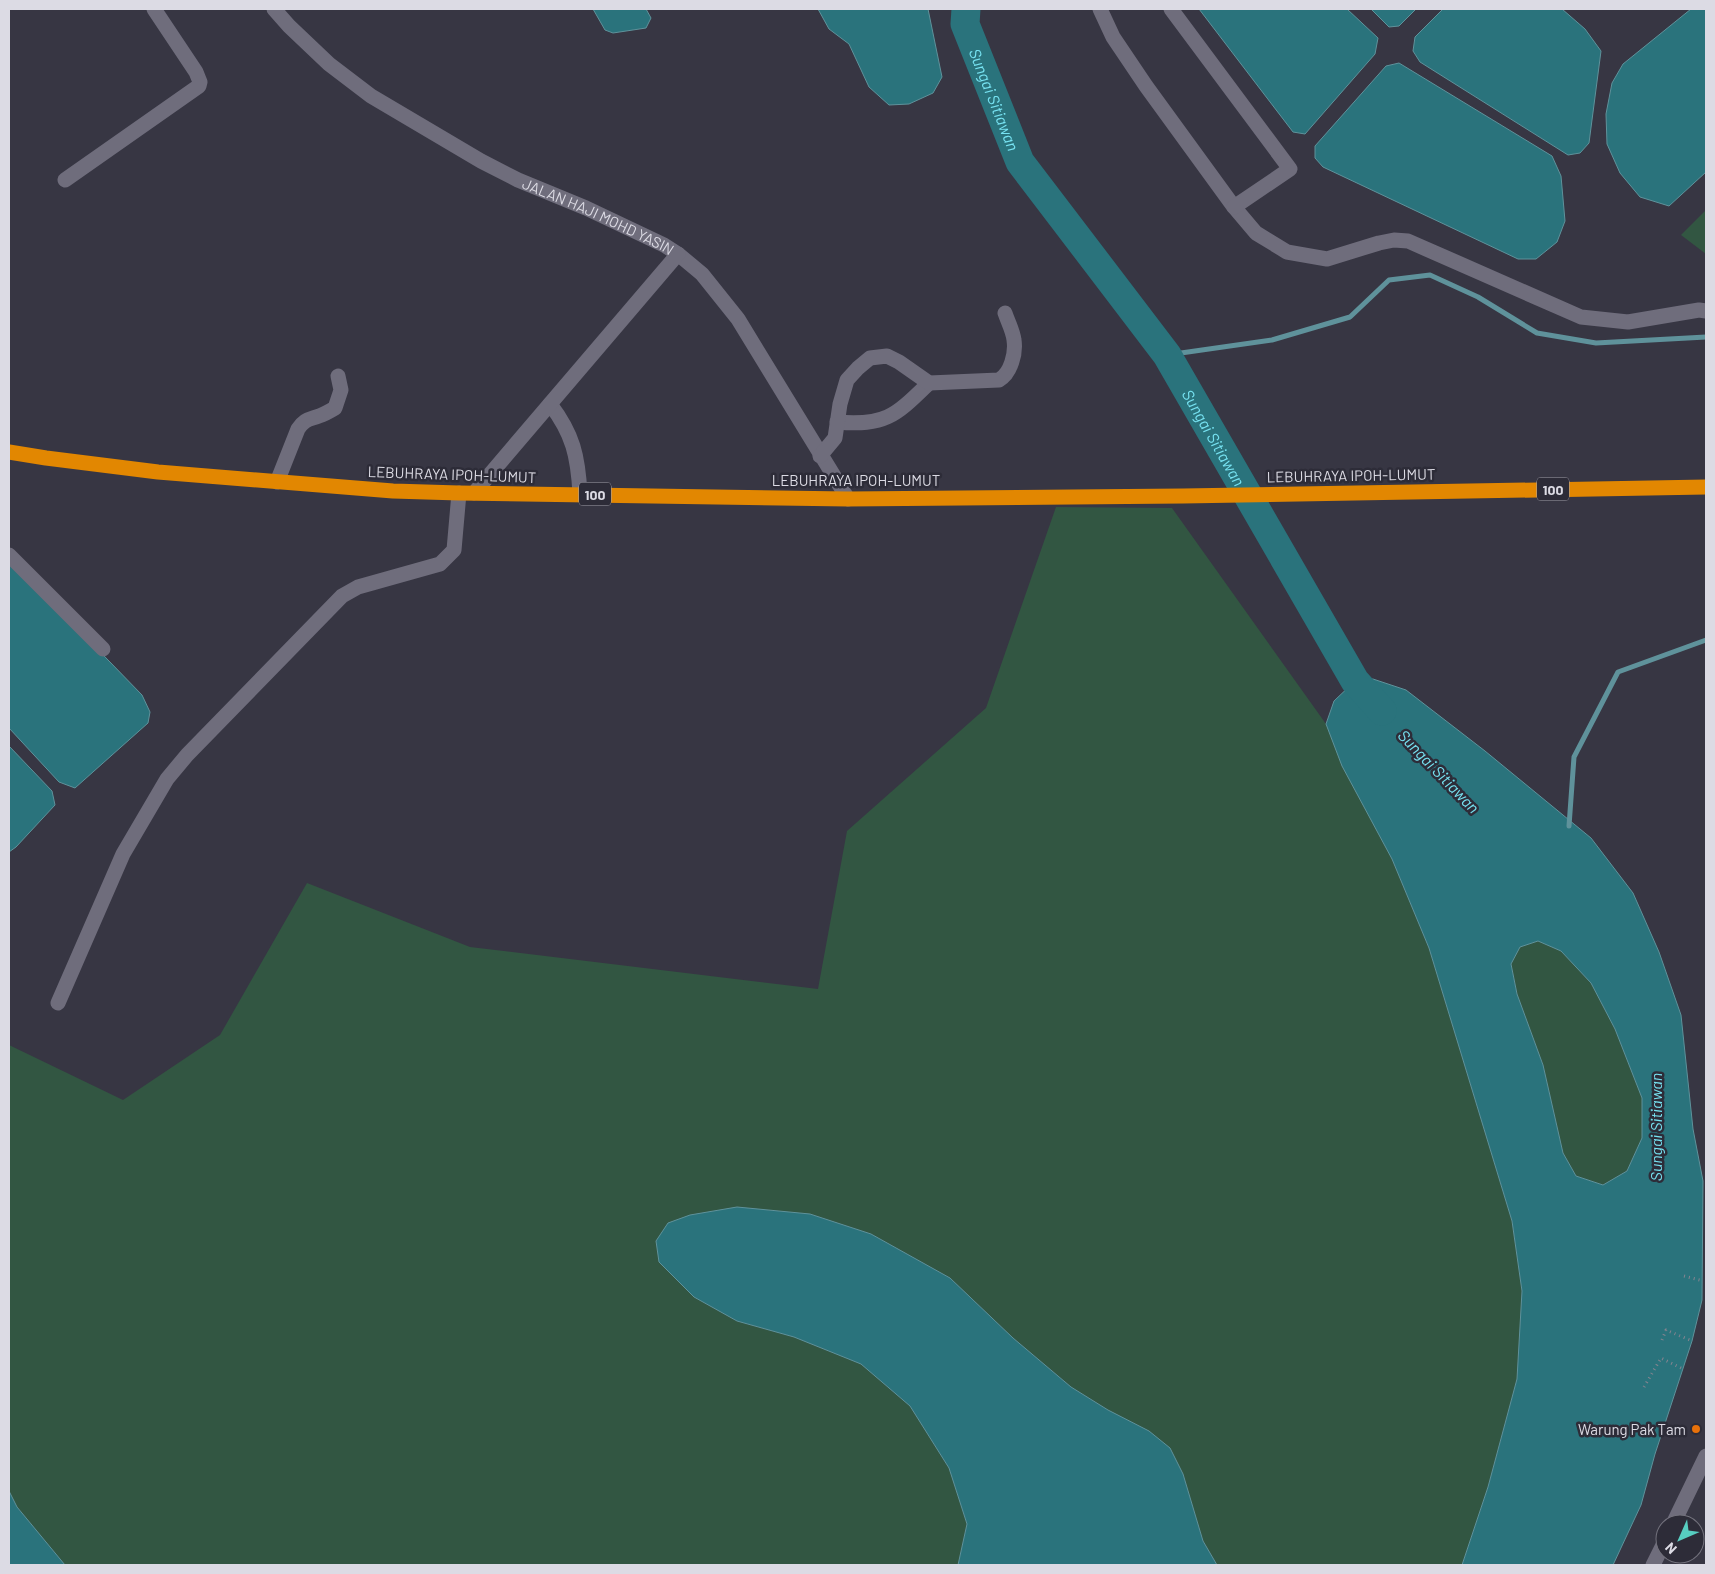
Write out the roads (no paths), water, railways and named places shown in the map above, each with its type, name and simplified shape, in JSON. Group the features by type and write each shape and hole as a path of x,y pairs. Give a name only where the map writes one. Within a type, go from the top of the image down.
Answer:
{"highway":[{"name":"LEBUHRAYA IPOH-LUMUT","path":"9,452 158,472 393,491 467,493 848,499 1184,496 1706,487"}],"street":[{"path":"65,180 199,86 200,82 196,72 154,9"},
{"name":"JALAN HAJI MOHD YASIN","path":"274,9 329,64 371,96 481,161 518,180 646,237 678,254 702,274 738,319 848,499"},
{"path":"1100,9 1114,37 1146,86 1234,207 1256,233 1287,252 1327,259 1378,243 1394,240 1408,241 1581,317 1628,322 1706,310"},
{"path":"1171,9 1290,168 1234,207"},
{"path":"58,1003 123,854 167,779 187,755 342,596 358,587 440,564 448,558 454,550 467,493 550,404 678,254"},
{"path":"837,422 858,424 885,420 929,384 999,380 1004,377 1012,363 1014,341 1005,314"},
{"path":"820,456 835,438 840,404 848,380 870,358 887,356 899,362 929,384"},
{"path":"277,482 302,423 307,419 320,416 335,408 341,390 338,376"},
{"path":"550,404 564,422 574,448 578,464 580,494"},
{"path":"9,554 103,650"},
{"path":"1678,1514 1706,1456"}],"water":[{"path":"593,9 646,9 651,18 646,28 613,33 605,30"},
{"path":"818,9 928,9 942,77 933,93 909,104 889,105 869,87 849,44 829,29"},
{"path":"1199,9 1347,9 1378,38 1375,54 1305,134 1293,132"},
{"path":"1371,9 1416,9 1399,26 1389,27"},
{"path":"1443,9 1562,9 1585,29 1601,51 1589,143 1580,153 1568,155 1420,62 1413,51 1415,37"},
{"path":"1691,9 1706,9 1706,172 1669,206 1640,197 1620,173 1607,144 1606,114 1612,83 1623,64"},
{"path":"1399,63 1552,156 1561,176 1565,221 1557,242 1536,259 1518,259 1323,167 1315,158 1315,146 1386,66"},
{"path":"9,558 142,695 150,712 148,723 75,788 59,782 9,728"},
{"path":"1373,679 1406,690 1485,751 1591,838 1633,893 1659,952 1681,1015 1693,1129 1703,1181 1702,1300 1692,1341 1655,1454 1641,1505 1613,1565 1462,1565 1488,1487 1517,1379 1522,1291 1512,1221 1429,948 1392,859 1342,766 1326,724 1334,701 1355,681","holes":["1538,941 1561,951 1591,983 1615,1029 1642,1098 1642,1138 1627,1171 1603,1185 1576,1176 1563,1153 1543,1065 1517,994 1511,964 1520,947"]},
{"path":"9,746 52,791 55,805 16,847 9,852"},
{"path":"737,1207 810,1214 871,1234 950,1278 1013,1338 1071,1387 1108,1410 1149,1431 1170,1448 1183,1474 1203,1541 1217,1565 958,1565 967,1524 949,1468 910,1406 861,1364 794,1337 737,1321 694,1297 659,1262 656,1241 668,1223 690,1215"},
{"path":"9,1491 17,1507 65,1565 9,1565"}],"waterway":[{"name":"Sungai Sitiawan","path":"966,9 965,24 1020,162 1167,355 1355,681 1382,711"},
{"path":"1167,355 1272,340 1350,317 1389,280 1430,275 1478,297 1537,333 1596,343 1706,337"},
{"path":"1569,826 1574,757 1618,672 1706,640"}],"place":[{"name":"Warung Pak Tam","path":"1696,1429"}]}
